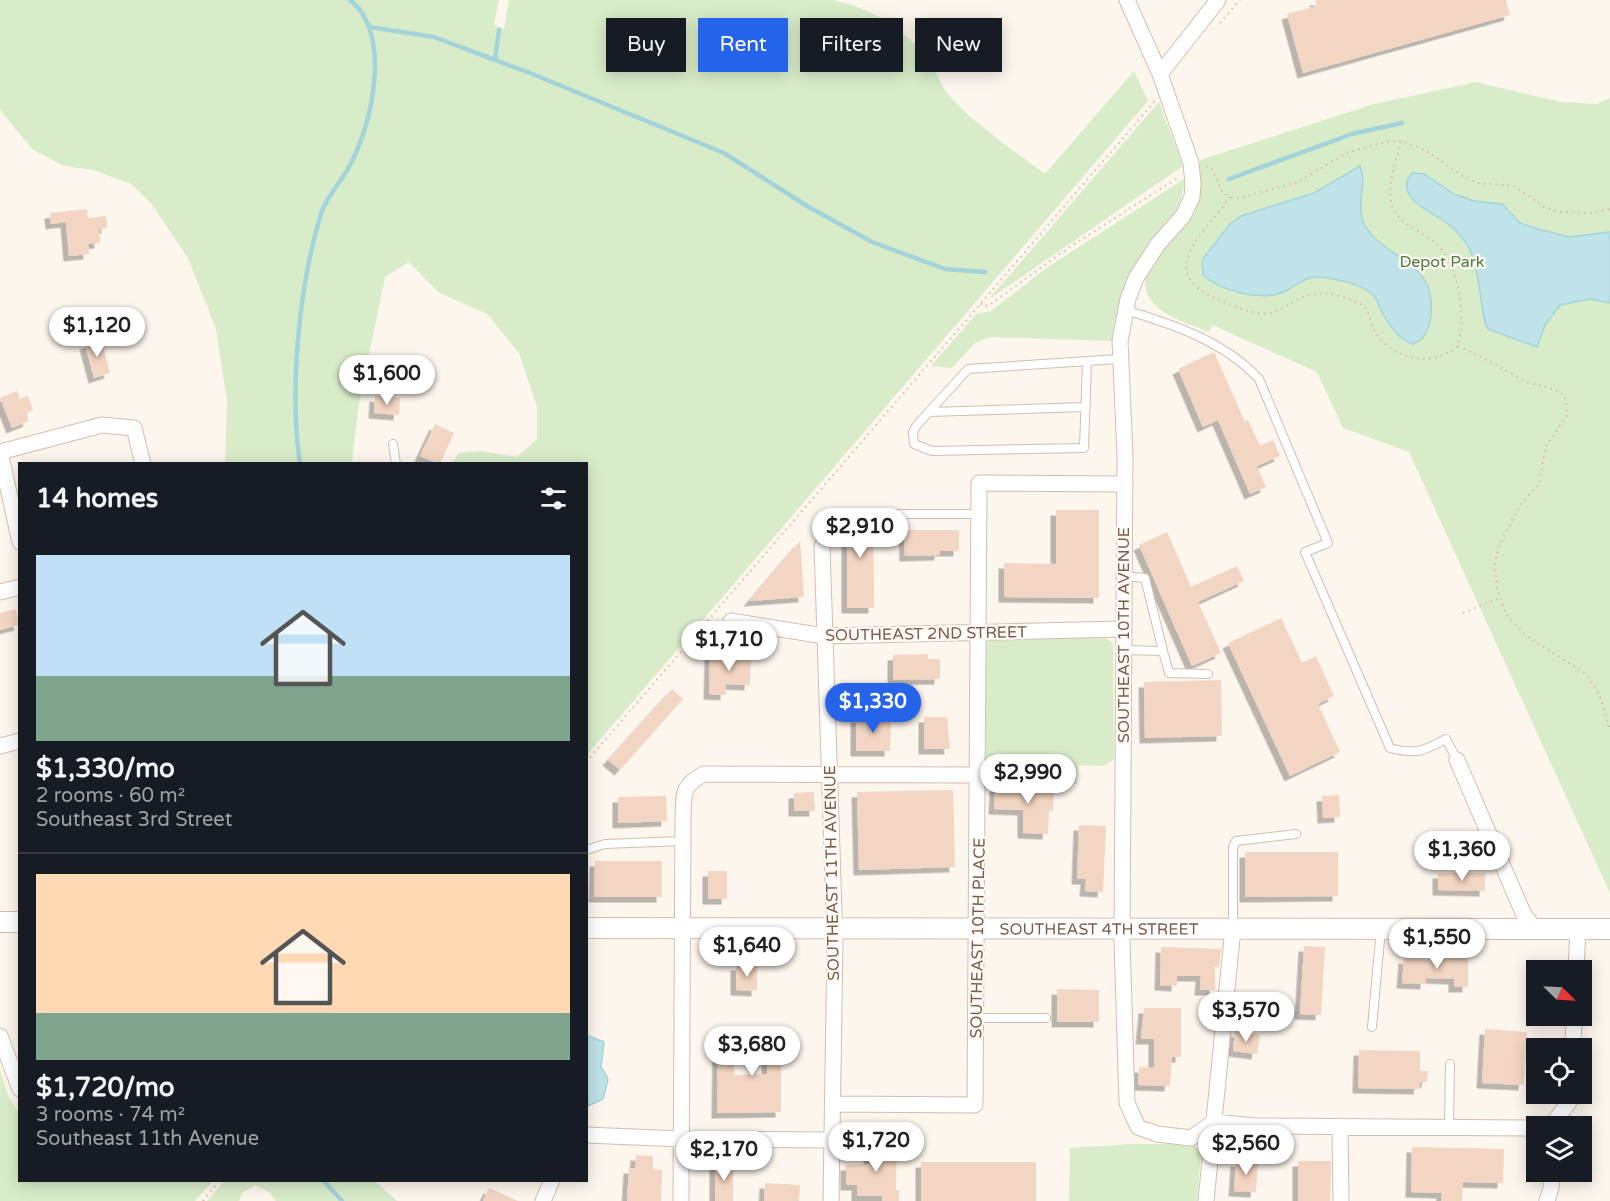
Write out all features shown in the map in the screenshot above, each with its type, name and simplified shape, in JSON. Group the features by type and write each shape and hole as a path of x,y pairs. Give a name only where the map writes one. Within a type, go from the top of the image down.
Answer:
{"street":[{"path":"1127,0 1160,74 1192,170"},
{"path":"1160,74 1218,0"},
{"name":"SOUTHEAST 10TH AVENUE","path":"1192,170 1192,197 1188,207 1143,265 1125,310 1119,359 1125,484 1122,629 1122,928 1127,1103 1134,1119 1138,1127 1156,1134 1191,1138 1214,1122"},
{"path":"18,533 0,452 102,425 134,428 142,462"},
{"name":"SOUTHEAST 10TH PLACE","path":"833,1104 975,1105 979,483 1125,484"},
{"name":"SOUTHEAST 11TH AVENUE","path":"822,546 833,927 831,1201"},
{"path":"0,592 18,588"},
{"name":"SOUTHEAST 2ND STREET","path":"731,621 825,636 1122,629"},
{"path":"0,746 18,742"},
{"path":"1457,760 1524,915 1534,927"},
{"path":"681,1201 683,841 685,791 689,782 704,774 978,775"},
{"path":"0,922 18,922"},
{"name":"SOUTHEAST 4TH STREET","path":"588,928 1534,927 1610,929"},
{"path":"1206,1201 1233,928"},
{"path":"1576,960 1578,928"},
{"path":"0,1036 18,1084"},
{"path":"1214,1122 1526,1128"},
{"path":"1340,1126 1341,1201"},
{"path":"588,1136 833,1140"},
{"path":"543,1201 551,1182"},
{"path":"1546,1201 1551,1182"}],"lane":[{"path":"1125,310 1167,322 1210,342 1246,365 1259,379 1328,543 1305,552 1390,748 1412,753 1423,752 1446,739 1457,760"},
{"path":"1087,362 1084,448 1078,450 925,450 914,444 913,432 928,412 963,372 974,367 1119,359"},
{"path":"928,412 1086,407"},
{"path":"393,444 396,462"},
{"path":"886,514 979,514"},
{"path":"1123,576 1145,578 1169,673 1208,674"},
{"path":"1123,650 1163,651"},
{"path":"1233,928 1233,847 1236,841 1296,834"},
{"path":"588,849 604,844 683,841"},
{"path":"1372,1027 1381,928"},
{"path":"976,1018 1046,1018"},
{"path":"1449,1127 1450,1064"}],"path":[{"path":"588,760 1157,98"},
{"path":"980,304 988,306 1068,248 1192,170 1205,166 1213,170 1220,188 1230,197 1246,197 1286,186 1314,174 1346,153 1389,141 1402,141 1425,150 1467,179 1478,183 1514,186 1544,207 1558,212 1592,213 1610,209"},
{"path":"1402,141 1392,175 1391,202 1397,216 1432,240 1449,263 1459,304 1458,346"},
{"path":"1230,197 1190,249 1186,273 1196,288 1220,300 1264,313 1276,311 1313,293 1333,295 1364,306 1379,336 1392,349 1407,357 1432,357 1458,346 1504,367 1522,379 1559,391 1567,402 1565,421 1550,439 1543,455 1539,484 1520,506 1498,548 1495,564 1499,598 1510,620 1525,635 1586,674 1603,702 1610,730"},
{"path":"1463,613 1499,598"},
{"path":"203,1201 218,1182"}],"green space":[{"path":"0,0 499,0 494,25 504,29 509,0 832,0 861,8 881,18 800,18 800,72 903,72 903,33 915,44 915,72 936,72 945,91 962,109 1045,174 1134,71 1148,101 588,754 588,462 453,462 459,453 481,451 517,457 537,439 537,407 519,353 487,314 438,292 409,262 385,277 359,403 352,462 225,462 227,402 216,329 188,258 151,203 131,184 93,170 64,166 32,149 0,110"},
{"name":"Depot Park","path":"1476,82 1561,102 1596,104 1610,98 1610,893 1409,452 1343,428 1317,372 1212,325 1209,332 1176,319 1157,307 1146,288 1145,275 1199,182 1200,160 1374,104"},
{"path":"1159,102 1183,166 988,300"},
{"path":"1184,179 1179,204 1165,227 1139,259 1124,287 1112,341 991,337 975,343 952,368 931,366 976,314 991,311 1045,269"},
{"path":"999,637 1104,637 1113,643 1114,759 1103,766 1078,765 1077,784 986,784 986,647 987,641"},
{"path":"0,1070 8,1096 18,1111 18,1182 212,1182 195,1201 0,1201"},
{"path":"1133,1144 1193,1144 1201,1153 1197,1201 1069,1201 1070,1148"},
{"path":"223,1182 376,1182 397,1201 276,1201 270,1193 255,1185 242,1193 239,1201 207,1201"}],"water":[{"path":"1360,166 1363,179 1361,209 1364,224 1384,246 1409,263 1427,285 1431,300 1430,320 1420,340 1413,344 1398,335 1374,296 1352,284 1313,277 1281,293 1262,296 1240,293 1219,285 1203,275 1202,260 1230,224 1241,216 1314,193"},
{"path":"1412,173 1424,174 1454,194 1474,201 1502,204 1520,223 1538,229 1569,237 1610,232 1610,303 1590,299 1560,305 1545,325 1537,347 1488,329 1485,324 1470,250 1452,227 1417,204 1411,197 1407,190 1407,182"},
{"path":"588,1036 604,1042 601,1067 608,1079 603,1099 588,1106"}],"building":[{"path":"1315,0 1506,0 1510,15 1303,73 1287,14 1317,6"},
{"path":"87,209 88,218 106,216 107,228 99,229 100,243 88,244 89,254 69,256 66,222 51,224 50,213"},
{"path":"101,339 110,373 94,378 85,344"},
{"path":"1214,352 1245,422 1248,420 1260,446 1273,440 1280,456 1257,466 1266,487 1250,494 1218,420 1203,427 1178,369"},
{"path":"17,391 20,399 28,396 33,410 26,413 29,421 12,428 0,398"},
{"path":"375,396 400,398 399,415 374,413"},
{"path":"435,424 454,433 441,462 420,456"},
{"path":"847,510 873,510 874,608 847,608"},
{"path":"1056,510 1099,510 1099,598 1004,597 1004,563 1056,564"},
{"path":"904,530 959,530 959,551 940,551 940,555 905,556"},
{"path":"1167,532 1191,587 1237,566 1244,581 1198,602 1221,653 1192,666 1139,545"},
{"path":"800,541 804,597 749,601"},
{"path":"16,609 18,626 0,630 0,613"},
{"path":"1281,618 1302,663 1316,656 1334,696 1318,704 1340,752 1290,776 1228,643"},
{"path":"710,654 751,655 750,685 726,684 726,695 709,694"},
{"path":"928,654 928,659 940,659 940,679 893,680 893,655"},
{"path":"1221,680 1222,736 1145,738 1144,682"},
{"path":"672,689 683,699 620,770 608,760"},
{"path":"856,717 891,717 890,751 856,751"},
{"path":"924,717 947,717 950,749 924,749"},
{"path":"995,786 1054,787 1053,811 1049,810 1048,834 1023,833 1023,810 994,809"},
{"path":"953,790 955,867 859,870 857,792"},
{"path":"814,792 815,811 794,811 794,793"},
{"path":"1339,795 1340,817 1323,818 1322,796"},
{"path":"666,796 667,821 618,823 618,797"},
{"path":"1079,825 1106,826 1103,892 1085,891 1086,879 1077,879"},
{"path":"1245,852 1338,852 1338,896 1245,897"},
{"path":"595,861 662,861 662,897 594,897"},
{"path":"708,871 727,871 727,899 708,899"},
{"path":"1438,873 1485,873 1485,891 1438,890"},
{"path":"1304,946 1325,947 1321,1015 1300,1014"},
{"path":"1161,947 1221,949 1219,967 1215,967 1215,990 1200,990 1201,976 1177,976 1177,986 1160,985"},
{"path":"1441,954 1468,954 1468,987 1454,987 1454,979 1426,978 1426,984 1402,983 1404,958 1441,960"},
{"path":"736,965 757,965 757,991 736,990"},
{"path":"1057,989 1099,990 1099,1022 1057,1022"},
{"path":"1144,1008 1181,1008 1181,1057 1172,1057 1170,1086 1138,1085 1139,1067 1154,1068 1154,1039 1141,1039"},
{"path":"1485,1029 1527,1032 1524,1085 1482,1083"},
{"path":"1235,1031 1260,1035 1257,1054 1233,1051"},
{"path":"794,1032 794,1058 781,1058 781,1112 717,1113 718,1035 735,1035 734,1075 767,1074 767,1033"},
{"path":"1359,1050 1420,1051 1420,1071 1428,1071 1427,1082 1420,1083 1419,1089 1358,1088"},
{"path":"869,1142 897,1143 896,1190 899,1190 899,1201 882,1201 882,1196 857,1196 857,1185 846,1185 846,1165 869,1164"},
{"path":"1412,1147 1504,1149 1503,1183 1463,1182 1462,1201 1441,1201 1442,1193 1411,1192"},
{"path":"636,1155 653,1156 653,1169 662,1170 661,1201 627,1201 629,1168 635,1168"},
{"path":"1236,1161 1258,1162 1256,1192 1234,1191"},
{"path":"1298,1161 1331,1161 1330,1201 1298,1201"},
{"path":"921,1162 1036,1162 1036,1201 921,1201"},
{"path":"715,1164 733,1164 733,1201 715,1201"},
{"path":"765,1183 800,1185 799,1201 764,1201"},
{"path":"489,1188 518,1201 483,1201"}],"waterway":[{"path":"300,462 296,371 302,305 313,242 323,208 349,167 365,128 374,80 375,57 371,34 363,15 350,0"},
{"path":"370,27 434,37 530,73 724,153 807,206 872,242 945,269 985,272"},
{"path":"495,60 499,30"},
{"path":"1229,179 1352,134 1402,123"},
{"path":"325,1182 342,1201"}]}
